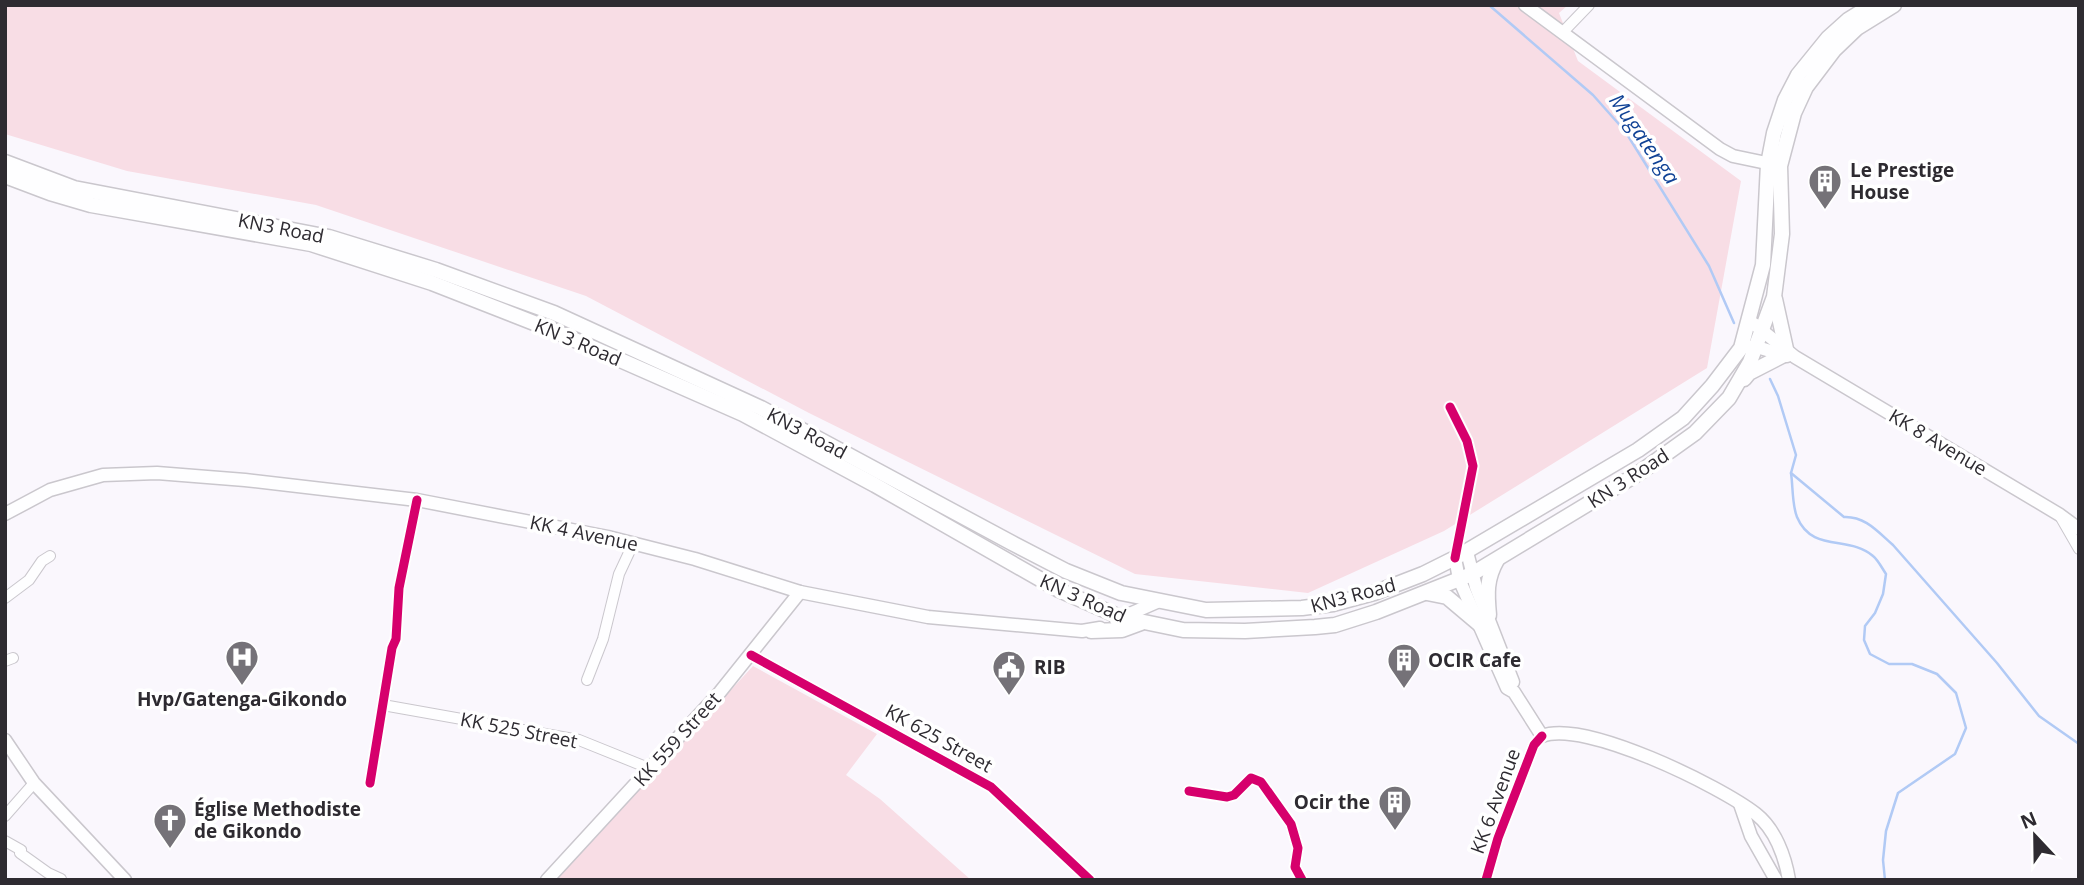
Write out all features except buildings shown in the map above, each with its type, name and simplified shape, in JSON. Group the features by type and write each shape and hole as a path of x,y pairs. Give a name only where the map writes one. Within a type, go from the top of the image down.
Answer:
{"highway":[{"name":"KN 3 Road","path":"1588,481 1683,418 1741,348 1763,265 1774,165 1774,132 1785,100 1798,75 1828,38 1848,20 1872,5"},
{"name":"KN 3 Road","path":"5,176 91,205 311,244 434,277 743,414 875,485 1059,590 1120,617 1183,629 1245,631 1335,625 1466,577 1639,473 1695,433 1736,388 1757,347 1774,297 1782,234 1774,165 1794,113 1806,87 1834,50 1857,28 1894,5"},
{"name":"KN3 Road","path":"5,162 74,188 329,237 434,277 554,313 761,408 1066,571 1121,593 1157,601 1206,610 1256,611 1333,604 1374,593 1423,574 1461,555 1588,481"},
{"path":"1736,388 1749,373 1788,354 1774,297"},
{"path":"1427,593 1447,597 1484,620 1489,573 1501,555"},
{"path":"1097,608 1101,616 1095,630 1122,630 1141,623"}],"main road":[{"path":"1525,5 1720,149 1733,156 1774,165"},
{"name":"KK 8 Avenue","path":"1749,321 1788,354 2078,527"},
{"name":"KK 8 Avenue","path":"1741,348 1757,347 1788,354"},
{"name":"KK 4 Avenue","path":"5,513 50,490 116,474 170,474 416,499 633,544 695,559 800,592 928,617 974,623 1095,630"},
{"name":"KK 6 Avenue","path":"1461,555 1466,577 1507,688 1514,692 1542,736 1562,733 1619,746 1687,774 1740,804 1757,815 1778,842 1786,860 1789,880"},
{"name":"KK 559 Street","path":"547,880 651,769 751,655 800,592"},
{"path":"1095,630 1157,601"},
{"path":"5,740 34,783 123,879"},
{"path":"1740,804 1748,828 1776,880"}],"street":[{"path":"1562,33 1589,5"},
{"path":"1450,407 1467,441 1474,466 1461,555"},
{"path":"370,783 392,648 396,639 399,588 416,499"},
{"path":"2060,515 2079,549"},
{"path":"586,680 603,639 619,575 633,544"},
{"path":"5,598 29,580 42,561 50,556"},
{"name":"KK 625 Street","path":"751,655 992,787 1090,880"},
{"name":"KK 525 Street","path":"383,705 579,740 651,769"},
{"name":"KK 6 Avenue","path":"1486,880 1498,838 1534,746 1542,736"},
{"path":"1189,791 1227,797 1234,795 1251,778 1261,782 1291,824 1298,848 1295,867 1302,880"},
{"path":"5,816 34,783"},
{"path":"5,841 21,850 20,853 46,872 61,879"}],"shaded area":[{"path":"5,5 1568,5 1559,13 1578,61 1741,181 1707,368 1444,531 1308,593 1135,574 809,413 586,296 316,205 127,171 5,134"},
{"path":"753,666 877,734 846,775 880,799 971,880 556,880"}],"waterway":[{"name":"Mugatenga","path":"1489,5 1593,95 1625,131 1709,266 1734,323"},
{"path":"1770,379 1796,455 1791,473 1844,517 1865,522 1893,545 1997,663 2039,716 2079,744"},
{"path":"1791,473 1795,512 1804,528 1821,540 1863,550 1875,558 1886,574 1883,594 1875,613 1865,626 1864,640 1870,654 1889,664 1912,664 1937,674 1956,693 1966,728 1955,754 1898,793 1886,831 1883,860 1885,880"}],"cycle path":[{"path":"1450,407 1467,441 1473,466 1455,558"},
{"path":"370,783 392,648 396,639 399,588 417,500"},
{"path":"751,655 991,787 1090,880"},
{"path":"1486,880 1498,838 1534,745 1542,736"},
{"path":"1189,791 1227,797 1234,795 1251,778 1261,782 1291,824 1298,848 1295,867 1302,880"}],"place":[{"name":"Le Prestige House","path":"1825,211"},
{"name":"Hvp/Gatenga-Gikondo","path":"242,687"},
{"name":"OCIR Cafe","path":"1404,690"},
{"name":"RIB","path":"1009,697"},
{"name":"Ocir the","path":"1395,832"},
{"name":"Église Methodiste de Gikondo","path":"170,850"}]}
